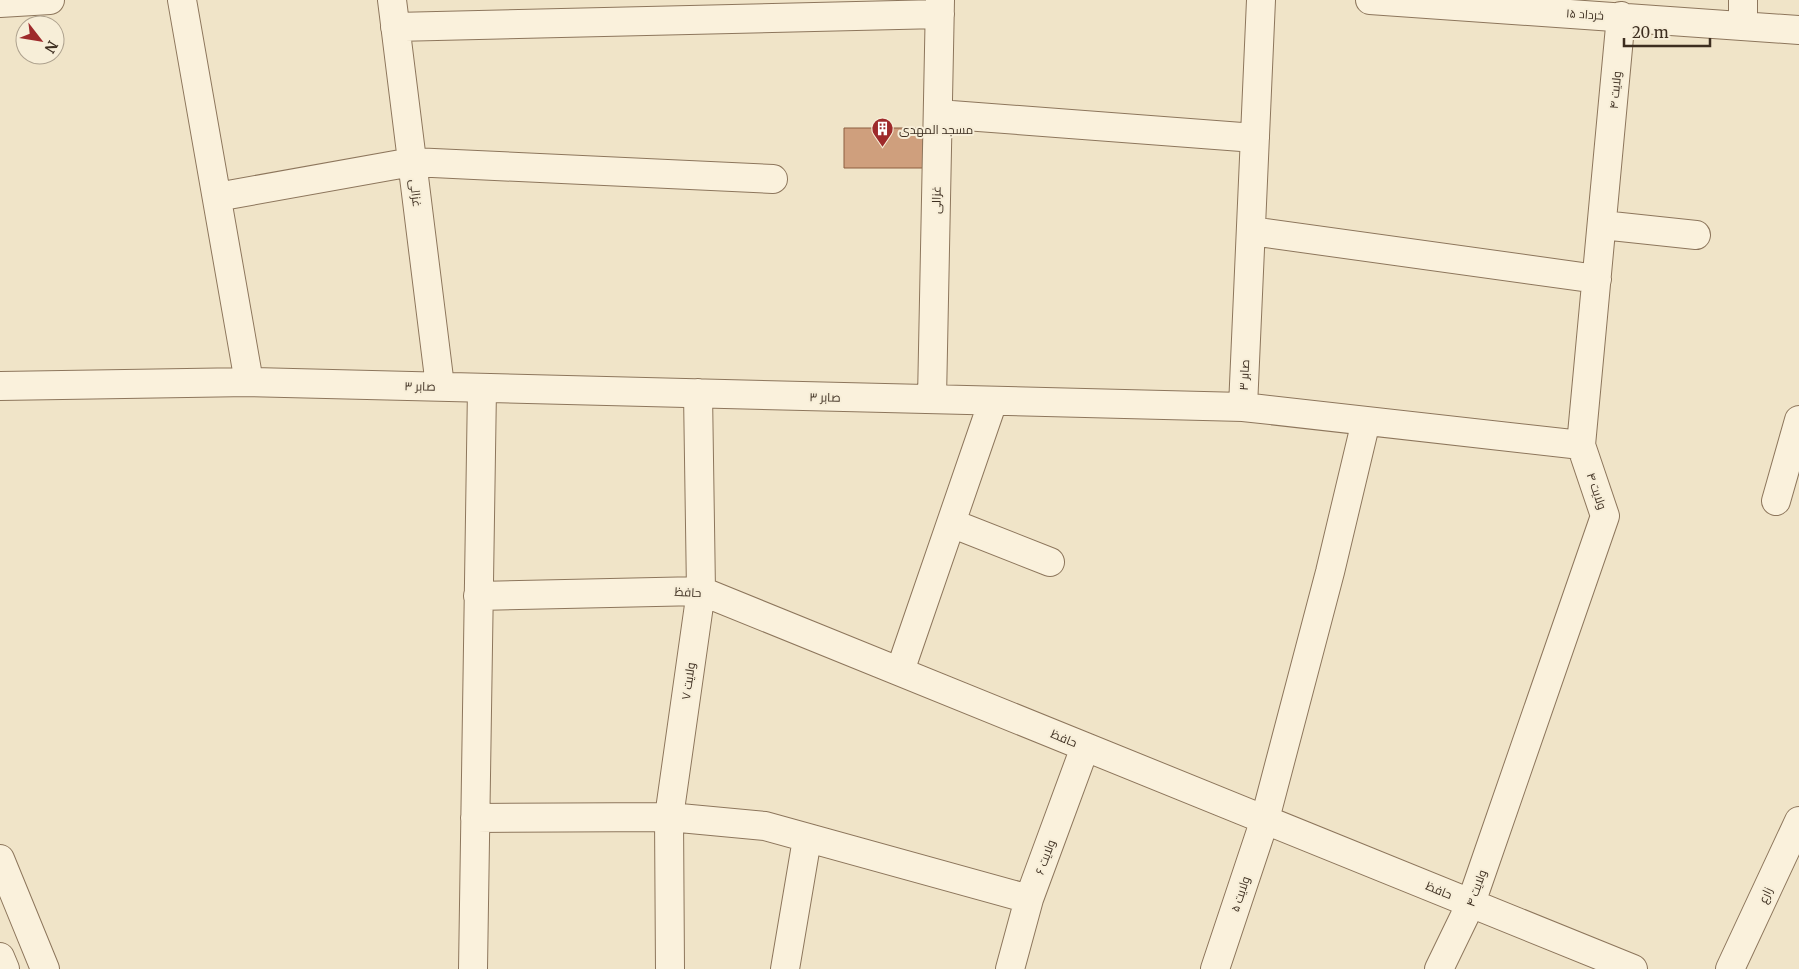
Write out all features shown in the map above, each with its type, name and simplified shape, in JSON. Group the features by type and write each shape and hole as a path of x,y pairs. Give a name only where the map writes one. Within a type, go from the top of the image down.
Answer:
{"street":[{"path":"0,3 50,0"},
{"path":"182,0 250,382"},
{"name":"غزالی","path":"392,0 440,386"},
{"name":"صابر ۳","path":"0,386 250,382 1243,407 1261,0"},
{"name":"۱۵ خرداد","path":"1370,0 1622,16 1743,13 1799,30"},
{"path":"395,27 629,11 940,7"},
{"name":"غزالی","path":"932,399 940,7"},
{"name":"ولایت ۴","path":"1439,969 1471,903 1605,516 1581,445 1622,16"},
{"path":"938,114 1255,138"},
{"path":"217,198 412,162 773,180"},
{"path":"1602,225 1696,234"},
{"path":"1251,231 1597,279"},
{"path":"473,969 482,388"},
{"name":"ولایت ۷","path":"670,969 669,817 701,591 698,393"},
{"path":"900,671 993,401"},
{"path":"1243,407 1581,445"},
{"path":"1776,501 1799,420"},
{"name":"ولایت ۵","path":"1215,969 1265,819 1330,572 1366,421"},
{"path":"950,523 1050,562"},
{"name":"حافظ","path":"478,596 701,591 1633,969"},
{"name":"ولایت ۶","path":"1010,969 1029,899 1085,747"},
{"path":"475,818 669,817 765,826 1029,899"},
{"name":"زارع","path":"1730,969 1799,821"},
{"path":"785,969 807,839"},
{"path":"0,859 45,969"},
{"path":"0,957 5,969"}],"building":[{"name":"مسجد المهدی","path":"844,128 923,128 923,168 844,168"}],"place":[{"name":"مسجد المهدی","path":"883,148"}]}
